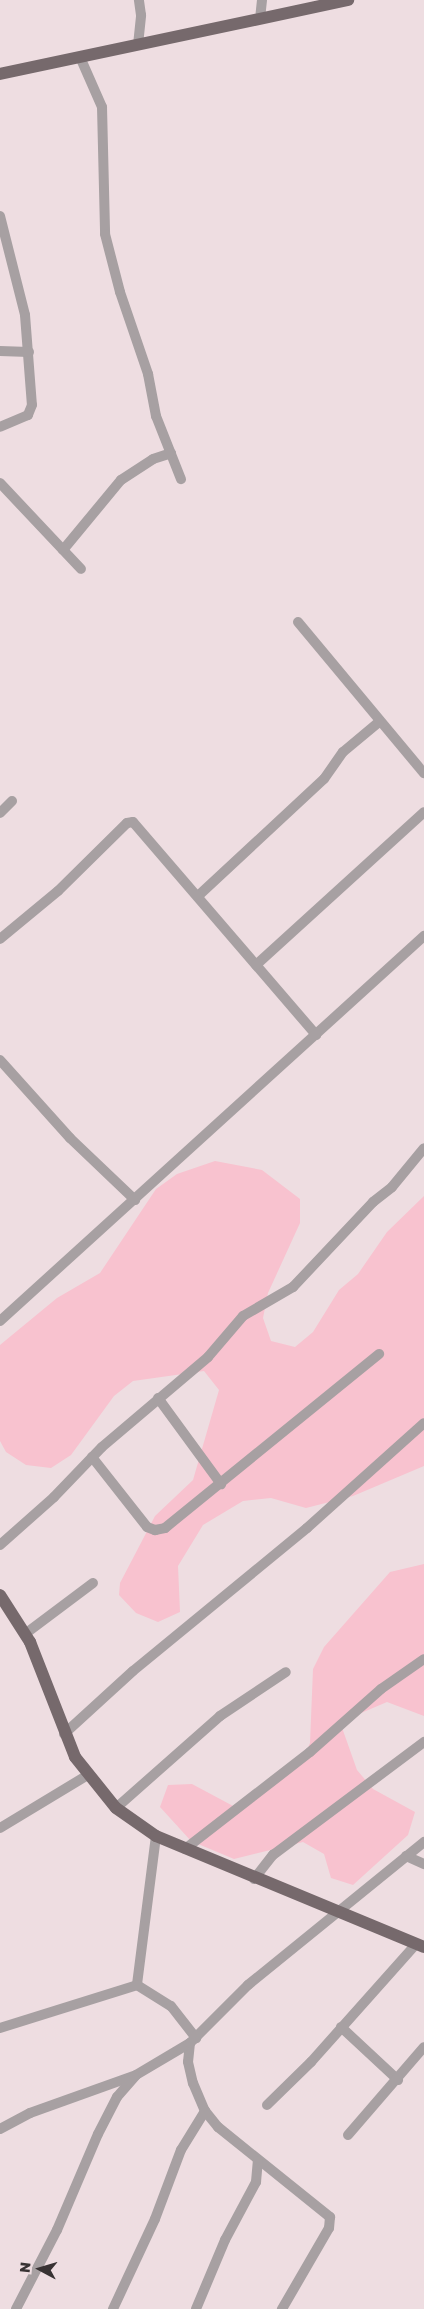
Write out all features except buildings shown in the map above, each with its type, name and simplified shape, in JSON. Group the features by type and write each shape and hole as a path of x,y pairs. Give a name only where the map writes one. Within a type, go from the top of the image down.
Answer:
{"main road":[{"path":"0,74 348,0"},
{"path":"0,1595 25,1634 64,1734 88,1775 116,1808 156,1836 184,1849 420,1946"}],"street":[{"path":"138,45 141,15 139,0"},
{"path":"260,19 262,0"},
{"path":"80,57 102,107 105,234 120,292 150,381 156,416 180,479"},
{"path":"0,216 25,315 29,352 31,411 22,418 0,427"},
{"path":"0,351 29,352"},
{"path":"63,550 121,480 153,459 171,453"},
{"path":"0,483 81,568"},
{"path":"298,622 379,722 424,773"},
{"path":"198,896 324,779 343,752 379,722"},
{"path":"0,813 12,801"},
{"path":"256,965 424,812"},
{"path":"0,939 58,891 130,822 136,823 316,1035"},
{"path":"0,1320 135,1200 424,936"},
{"path":"0,1060 70,1138 135,1200"},
{"path":"0,1545 54,1497 92,1457 158,1398 208,1357 244,1316 293,1287 373,1202 392,1187 424,1148"},
{"path":"92,1457 150,1530 165,1528 379,1354"},
{"path":"158,1398 220,1484"},
{"path":"64,1734 133,1671 307,1528 424,1423"},
{"path":"25,1634 93,1583"},
{"path":"184,1849 310,1752 381,1689 424,1660"},
{"path":"116,1808 220,1716 286,1672"},
{"path":"254,1879 274,1855 424,1742"},
{"path":"0,1828 88,1775"},
{"path":"137,1985 156,1836"},
{"path":"0,2129 30,2113 136,2075 193,2041 248,1985 424,1842"},
{"path":"406,1856 424,1864"},
{"path":"267,2105 420,1946"},
{"path":"0,2028 137,1985 171,2006 193,2041 188,2062 193,2083 205,2112 218,2127 258,2161 330,2218 329,2228 282,2309"},
{"path":"341,2027 398,2080"},
{"path":"348,2135 398,2080 424,2047"},
{"path":"16,2309 57,2230 79,2174 110,2112 136,2075"},
{"path":"113,2309 155,2219 180,2150 205,2112"},
{"path":"196,2309 225,2240 256,2182 258,2161"}],"shaded area":[{"path":"215,1161 262,1170 300,1199 300,1223 268,1293 263,1318 271,1341 295,1347 313,1332 339,1290 358,1274 387,1232 424,1196 424,1466 353,1496 306,1508 271,1498 243,1501 203,1525 178,1566 180,1612 158,1622 136,1613 119,1595 120,1583 155,1516 193,1480 219,1390 204,1371 133,1381 114,1396 71,1455 51,1468 26,1465 6,1452 0,1441 0,1345 57,1298 100,1273 156,1189 177,1174"},
{"path":"424,1564 424,1716 387,1702 340,1722 357,1770 373,1789 415,1812 408,1835 353,1885 331,1878 324,1854 303,1842 234,1859 191,1841 160,1807 168,1785 192,1784 235,1807 274,1777 300,1766 310,1743 313,1669 324,1647 390,1572"}]}
